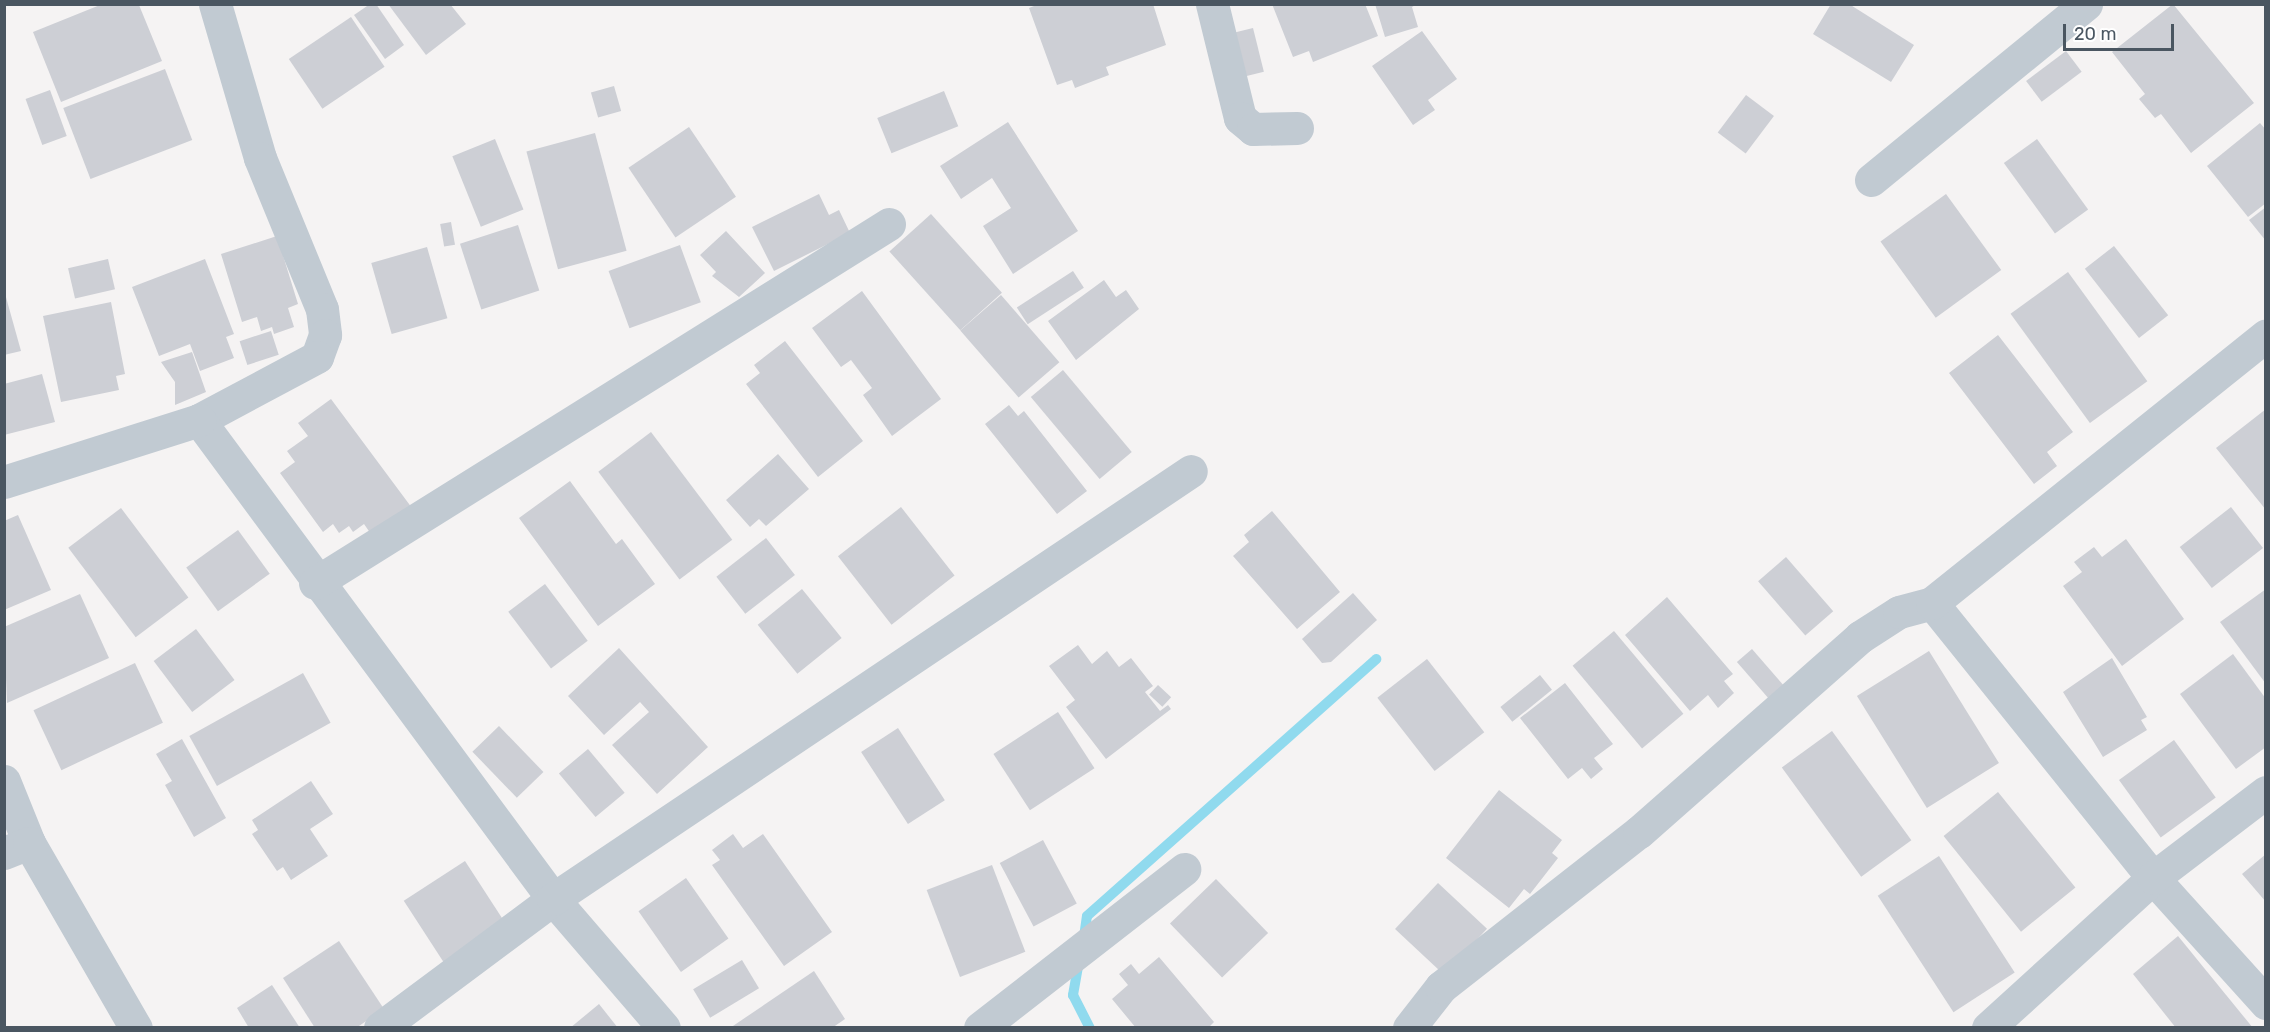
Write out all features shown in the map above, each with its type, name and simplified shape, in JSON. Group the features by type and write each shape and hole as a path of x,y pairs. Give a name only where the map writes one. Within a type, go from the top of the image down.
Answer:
{"street":[{"path":"4,482 199,420 317,357 325,335 322,309 260,158 215,4"},
{"path":"1212,4 1240,118 1253,129 1297,128"},
{"path":"1871,180 2086,4"},
{"path":"315,584 889,224"},
{"path":"1408,1028 1441,987 1639,832 1860,637 1893,615 1932,603 2265,335"},
{"path":"199,420 315,584 553,899 664,1028"},
{"path":"380,1028 553,899 1191,471"},
{"path":"1932,603 2153,878 2265,1003"},
{"path":"4,781 17,848 136,1028"},
{"path":"1988,1028 2153,878 2265,792"},
{"path":"980,1028 1184,869"}],"building":[{"path":"370,4 376,4 404,45 385,59 354,15"},
{"path":"388,4 450,4 466,24 426,55"},
{"path":"1039,4 1153,4 1166,45 1106,67 1109,75 1075,88 1072,80 1057,85 1029,8"},
{"path":"1272,4 1365,4 1378,36 1313,62 1309,51 1293,57"},
{"path":"1375,4 1417,4 1412,7 1418,27 1385,37"},
{"path":"1831,4 1849,4 1914,45 1891,82 1813,34"},
{"path":"2173,4 2254,103 2191,153 2161,114 2155,118 2139,99 2145,94 2112,52"},
{"path":"100,5 139,5 162,61 61,102 33,32"},
{"path":"351,17 385,67 322,109 289,59"},
{"path":"1253,28 1264,72 1242,77 1231,34"},
{"path":"1422,31 1457,79 1428,100 1435,110 1413,125 1372,66"},
{"path":"2066,51 2082,72 2042,102 2026,81"},
{"path":"165,69 192,140 90,179 63,108"},
{"path":"614,86 621,111 598,118 591,93"},
{"path":"50,90 67,136 42,145 26,99"},
{"path":"944,91 958,126 891,153 877,118"},
{"path":"1746,95 1774,116 1746,154 1718,133"},
{"path":"1008,122 1078,231 1013,274 983,226 1011,208 992,178 961,199 940,166"},
{"path":"2260,123 2266,130 2266,203 2248,217 2207,166"},
{"path":"689,127 736,197 675,237 628,168"},
{"path":"595,133 627,251 558,269 526,151"},
{"path":"495,139 523,209 481,227 452,156"},
{"path":"2037,139 2088,209 2055,233 2004,163"},
{"path":"819,194 829,215 839,210 850,233 774,271 752,227"},
{"path":"1946,194 2001,270 1936,318 1880,242"},
{"path":"2266,207 2266,241 2249,220"},
{"path":"931,214 1002,293 960,330 889,251"},
{"path":"451,222 455,245 444,247 440,224"},
{"path":"518,225 539,291 481,309 460,244"},
{"path":"726,231 765,273 739,297 712,276 716,272 700,255"},
{"path":"277,236 298,304 288,308 294,327 274,334 272,327 261,331 257,317 242,322 221,254"},
{"path":"680,245 701,302 629,328 609,271"},
{"path":"2114,246 2168,315 2139,338 2085,269"},
{"path":"427,247 447,318 392,334 371,263"},
{"path":"108,259 115,289 75,298 68,268"},
{"path":"205,259 234,334 226,337 234,358 200,371 190,344 159,356 132,287"},
{"path":"1073,271 1084,288 1028,324 1017,307"},
{"path":"2068,272 2147,381 2090,423 2011,314"},
{"path":"1104,280 1116,297 1126,290 1139,309 1076,360 1048,321"},
{"path":"4,290 21,351 4,355"},
{"path":"862,291 941,399 892,436 863,395 872,388 851,360 841,367 812,328"},
{"path":"1001,295 1059,362 1019,398 960,330"},
{"path":"111,302 125,374 116,376 119,390 61,402 43,316"},
{"path":"271,331 279,355 247,365 240,341"},
{"path":"1998,335 2073,432 2047,452 2057,466 2034,484 1949,373"},
{"path":"785,341 863,441 818,477 746,384 760,373 754,365"},
{"path":"192,352 206,392 175,405 175,382 161,362"},
{"path":"1063,370 1132,452 1100,479 1031,397"},
{"path":"42,374 55,422 4,435 4,384"},
{"path":"331,399 412,508 373,537 364,524 353,532 349,526 339,533 333,524 323,532 280,473 295,462 287,451 308,436 298,423"},
{"path":"1009,405 1018,416 1024,411 1087,491 1057,514 985,424"},
{"path":"2266,409 2266,510 2216,448"},
{"path":"651,432 732,540 680,580 598,472"},
{"path":"778,454 809,489 766,526 759,519 750,527 726,500"},
{"path":"570,481 616,544 622,539 655,584 598,626 519,518"},
{"path":"901,507 955,576 892,625 838,556"},
{"path":"2231,507 2263,548 2212,588 2180,547"},
{"path":"121,508 188,597 136,637 68,548"},
{"path":"1272,511 1340,592 1297,629 1233,556 1249,542 1244,535"},
{"path":"18,515 51,590 4,610 4,521"},
{"path":"238,530 270,574 218,611 186,568"},
{"path":"766,538 795,575 745,614 716,577"},
{"path":"2126,539 2184,619 2122,666 2063,586 2082,572 2074,562 2094,547 2102,557"},
{"path":"1786,557 1833,611 1805,636 1758,581"},
{"path":"545,584 588,641 551,668 508,612"},
{"path":"802,589 842,638 797,674 758,625"},
{"path":"2266,589 2266,684 2220,622"},
{"path":"1353,593 1377,620 1331,662 1322,663 1302,639"},
{"path":"80,594 109,658 7,703 4,627"},
{"path":"1667,597 1733,674 1724,681 1734,693 1718,708 1708,695 1690,711 1625,635"},
{"path":"196,629 235,680 192,712 154,661"},
{"path":"1614,631 1683,714 1642,748 1573,666"},
{"path":"1078,645 1092,664 1107,651 1119,667 1131,658 1153,686 1145,692 1160,711 1168,705 1171,709 1106,759 1066,707 1075,700 1049,666"},
{"path":"619,648 708,747 657,794 612,745 649,712 640,702 604,735 568,696"},
{"path":"1752,649 1787,689 1772,702 1737,662"},
{"path":"1929,651 1999,763 1927,808 1857,696"},
{"path":"2233,654 2266,699 2266,747 2236,769 2180,694"},
{"path":"2112,658 2147,717 2141,720 2147,730 2103,757 2063,692"},
{"path":"1427,659 1484,732 1435,771 1377,698"},
{"path":"135,663 163,723 61,770 33,710"},
{"path":"303,673 331,723 217,786 189,736"},
{"path":"1540,675 1552,690 1512,722 1500,707"},
{"path":"1565,683 1613,744 1594,758 1603,769 1591,779 1582,768 1568,779 1520,718"},
{"path":"1158,685 1171,697 1162,707 1149,695"},
{"path":"1058,712 1094,768 1030,810 993,754"},
{"path":"499,726 543,772 517,798 472,752"},
{"path":"898,728 945,800 908,824 861,752"},
{"path":"1832,731 1911,840 1861,877 1782,767"},
{"path":"182,739 226,818 194,837 165,785 172,781 156,754"},
{"path":"2174,740 2216,797 2161,837 2119,780"},
{"path":"588,749 625,793 596,817 559,773"},
{"path":"311,781 333,814 310,829 328,856 291,880 283,867 277,871 252,834 258,830 252,820"},
{"path":"1499,790 1562,840 1552,853 1558,858 1530,894 1524,889 1509,908 1446,858"},
{"path":"1998,792 2075,888 2021,932 1944,836"},
{"path":"733,834 743,848 763,834 832,932 784,966 712,865 720,860 712,850"},
{"path":"1043,840 1077,904 1034,927 1000,863"},
{"path":"2266,854 2266,902 2242,874"},
{"path":"1939,856 2015,973 1953,1012 1878,896"},
{"path":"465,861 507,926 446,966 404,901"},
{"path":"992,865 1025,952 960,977 927,890"},
{"path":"686,878 728,939 681,972 638,911"},
{"path":"1216,879 1268,933 1222,977 1170,923"},
{"path":"1438,883 1487,929 1444,975 1395,929"},
{"path":"2178,936 2253,1028 2176,1028 2133,974"},
{"path":"339,941 384,1009 356,1028 315,1028 283,978"},
{"path":"1159,957 1214,1022 1208,1028 1136,1028 1112,999 1128,985 1119,974 1131,964 1139,974"},
{"path":"742,960 759,988 710,1018 693,989"},
{"path":"814,971 845,1019 832,1028 730,1028"},
{"path":"272,985 300,1028 249,1028 237,1008"},
{"path":"599,1004 618,1028 570,1028"}],"waterway":[{"path":"1084,937 1087,916 1376,659"},
{"path":"1079,961 1073,995 1090,1028"}]}
